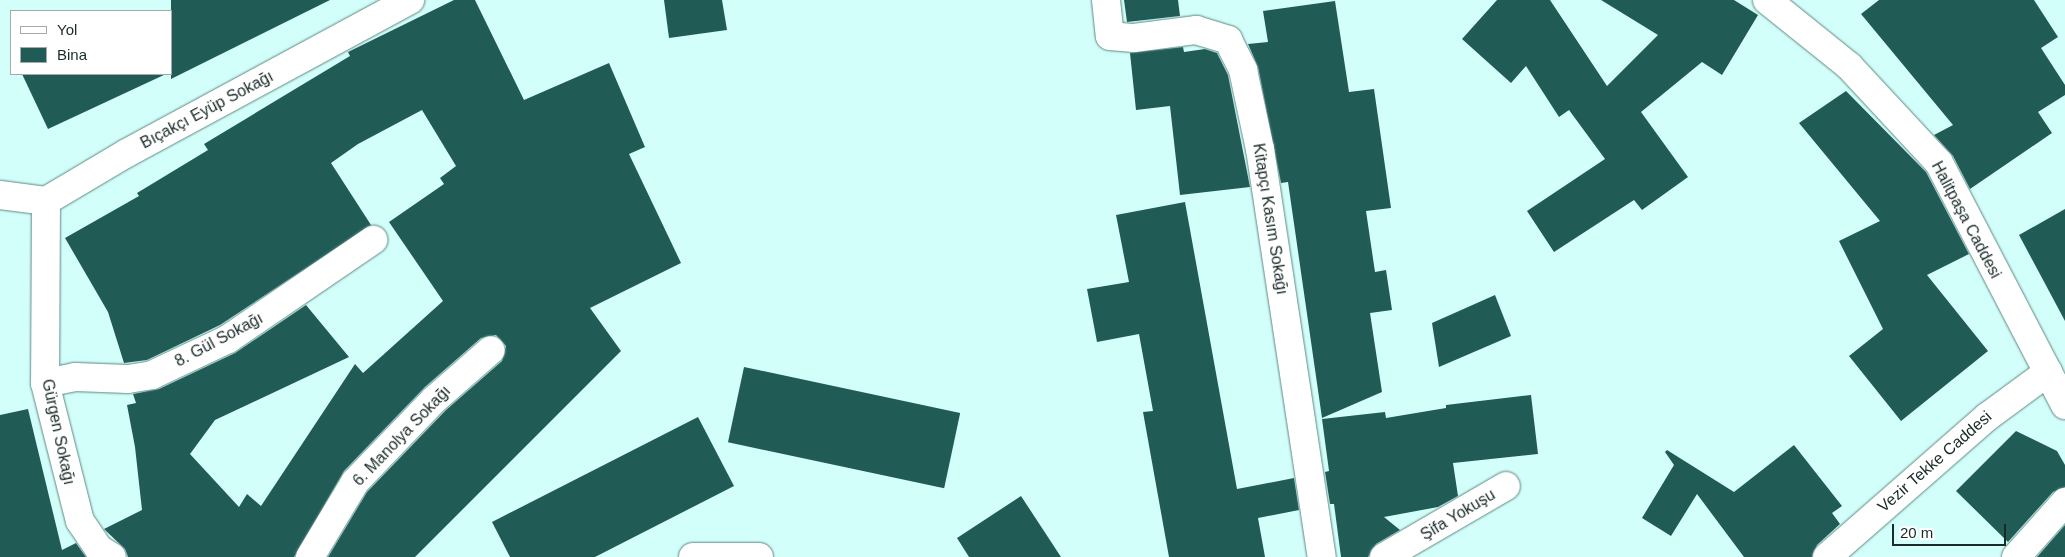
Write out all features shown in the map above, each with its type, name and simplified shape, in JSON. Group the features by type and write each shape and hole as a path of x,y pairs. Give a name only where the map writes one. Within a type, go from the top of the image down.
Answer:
{"street":[{"name":"Bıçakçı Eyüp Sokağı","path":"46,201 127,153 410,0"},
{"name":"Kitapçı Kasım Sokağı","path":"1106,0 1110,36 1134,38 1196,30 1228,40 1243,70 1260,149 1322,557"},
{"name":"Halitpaşa Caddesi","path":"1767,0 1849,66 1938,163 2065,405"},
{"path":"0,195 46,201"},
{"name":"Gürgen Sokağı","path":"46,201 45,383 80,521 99,549 112,557"},
{"name":"8. Gül Sokağı","path":"45,383 75,377 128,379 152,375 228,339 373,240"},
{"name":"6. Manolya Sokağı","path":"310,557 355,482 435,399 490,350"},
{"name":"Vezir Tekke Caddesi","path":"1827,557 1986,417 2048,372"},
{"name":"Şifa Yokuşu","path":"1384,557 1506,486"},
{"path":"2016,557 2065,502"},
{"path":"693,557 759,557"}],"building":[{"path":"171,0 330,0 171,79"},
{"path":"454,0 475,0 524,100 609,63 645,147 629,154 681,263 590,308 621,351 415,557 328,557 367,492 446,410 502,361 506,346 496,335 481,338 425,387 344,471 294,557 128,557 125,549 104,529 142,510 135,447 127,405 136,403 133,394 159,389 235,353 306,305 349,357 215,420 190,454 239,507 247,494 261,506 355,364 363,373 443,301 389,222 444,184 440,178 456,166 422,110 358,144 331,163 371,225 220,325 147,360 124,363 108,312 65,238 139,196 137,193 208,150 204,144 350,56 348,52"},
{"path":"664,0 722,0 727,30 669,38"},
{"path":"1124,0 1178,0 1180,16 1127,22"},
{"path":"1497,0 1550,0 1607,86 1658,35 1601,0 1734,0 1758,15 1722,75 1702,62 1641,112 1688,177 1642,210 1634,200 1554,252 1527,211 1605,159 1569,110 1559,117 1526,66 1511,83 1462,39"},
{"path":"1879,0 2034,0 2058,37 2041,48 2065,85 2065,95 2038,112 2052,133 1970,189 1953,156 1934,135 1953,125 1861,14"},
{"path":"1335,1 1349,92 1374,89 1391,208 1366,211 1375,272 1386,270 1392,310 1370,313 1382,392 1322,418 1288,182 1281,183 1258,67 1248,44 1268,42 1263,11"},
{"path":"1183,47 1184,52 1205,49 1217,53 1228,75 1250,187 1180,195 1170,106 1136,110 1130,53"},
{"path":"22,75 164,75 48,129"},
{"path":"1846,91 1926,172 1969,254 1927,275 1988,351 1901,421 1849,356 1883,329 1839,241 1880,221 1799,123"},
{"path":"1185,202 1237,489 1294,478 1299,510 1258,518 1265,557 1169,557 1143,412 1153,411 1139,334 1097,342 1087,289 1129,282 1116,215"},
{"path":"2065,209 2065,321 2019,235"},
{"path":"1495,295 1511,336 1439,367 1432,323"},
{"path":"744,367 960,413 944,488 728,442"},
{"path":"1531,395 1538,454 1453,463 1458,496 1438,507 1384,517 1400,530 1376,544 1368,557 1341,557 1334,504 1330,504 1325,472 1329,471 1322,419 1385,412 1386,418 1446,408 1446,405"},
{"path":"28,409 62,550 76,543 86,557 0,557 0,415"},
{"path":"698,417 734,486 595,557 510,557 492,522"},
{"path":"2016,431 2057,451 2065,465 2065,487 2053,492 2008,542 1956,491"},
{"path":"1794,445 1842,506 1832,513 1840,524 1817,545 1812,557 1744,557 1697,494 1671,536 1642,518 1674,465 1665,452 1667,450 1734,492"},
{"path":"1021,496 1061,557 969,557 957,538"},
{"path":"2065,525 2065,557 2037,557"}]}
